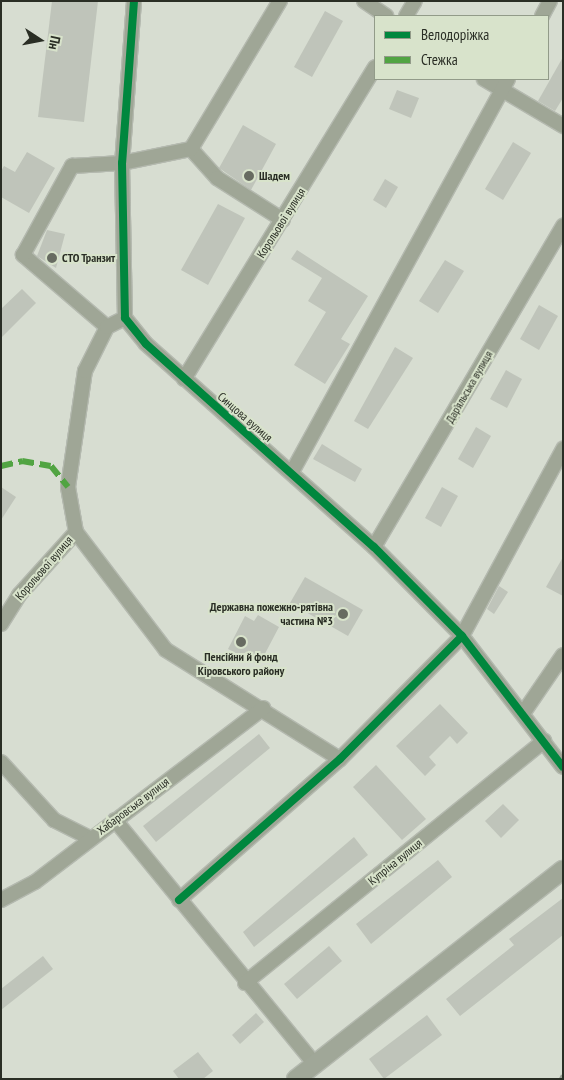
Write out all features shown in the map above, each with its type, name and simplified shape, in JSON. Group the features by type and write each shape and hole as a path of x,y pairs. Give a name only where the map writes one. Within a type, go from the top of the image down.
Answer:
{"main road":[{"path":"296,1079 563,870"}],"street":[{"path":"134,1 122,163 125,318 107,327 23,255 72,166 122,163 191,149 280,1"},
{"path":"364,1 385,15"},
{"path":"407,15 415,1"},
{"path":"543,15 550,1"},
{"name":"Корольової вулиця","path":"184,379 374,69"},
{"path":"488,80 505,84 563,126"},
{"path":"292,472 505,84"},
{"path":"191,149 216,178 283,220"},
{"name":"Дар’яльська вулиця","path":"374,547 563,226"},
{"name":"Синцова вулиця","path":"125,318 134,332 184,379 292,472 374,547 462,636 524,712 563,768"},
{"name":"Корольової вулиця","path":"1,624 19,595 76,532 68,487 85,371 107,327"},
{"path":"179,900 340,759 462,636 563,449"},
{"path":"76,532 166,650 263,708 340,759"},
{"path":"524,712 563,655"},
{"name":"Хабаровська вулиця","path":"1,900 35,882 90,838 263,708"},
{"name":"Купріна вулиця","path":"245,983 544,741"},
{"path":"1,762 54,820 90,838"},
{"path":"115,820 245,983 314,1064"}],"building":[{"path":"52,1 98,1 84,122 38,117"},
{"path":"325,11 343,21 312,77 294,67"},
{"path":"563,57 563,98 555,111 538,101"},
{"path":"397,90 419,98 411,118 389,109"},
{"path":"243,125 276,144 251,190 219,168"},
{"path":"513,142 531,153 503,200 485,189"},
{"path":"27,152 55,168 29,213 1,197 1,171 4,166 15,172"},
{"path":"385,179 398,187 386,208 373,200"},
{"path":"218,204 245,218 208,285 181,270"},
{"path":"47,230 65,234 56,268 37,256"},
{"path":"297,250 368,296 341,339 350,344 325,384 294,365 326,312 308,301 322,278 291,259"},
{"path":"445,260 464,271 438,313 419,301"},
{"path":"22,289 36,303 1,338 1,309"},
{"path":"539,305 558,316 539,350 520,339"},
{"path":"395,347 413,358 368,429 354,421"},
{"path":"506,370 522,379 507,408 490,399"},
{"path":"476,427 491,436 473,468 458,459"},
{"path":"322,444 362,469 355,482 313,459"},
{"path":"1,487 16,497 1,520"},
{"path":"442,487 458,496 441,527 425,518"},
{"path":"563,557 563,596 546,587"},
{"path":"305,577 363,610 348,636 290,603"},
{"path":"499,586 508,592 494,614 487,609"},
{"path":"258,615 279,627 259,665 228,649 245,616 254,621"},
{"path":"440,704 468,733 457,744 450,736 429,757 436,765 425,776 396,746"},
{"path":"259,734 270,748 156,842 143,826"},
{"path":"376,765 426,819 402,840 353,787"},
{"path":"503,804 519,820 501,838 485,821"},
{"path":"354,837 368,855 254,947 243,932"},
{"path":"438,860 452,877 371,944 356,924"},
{"path":"563,898 563,935 460,1016 446,999 514,945 509,939"},
{"path":"329,946 342,961 297,999 284,984"},
{"path":"43,956 53,969 1,1010 1,989"},
{"path":"256,1013 264,1022 240,1044 232,1035"},
{"path":"427,1015 442,1035 384,1079 369,1059"},
{"path":"198,1052 213,1071 203,1079 179,1079 173,1071"}],"railway":[{"path":"561,1079 563,1075"}],"marked path":[{"path":"1,466 22,461 51,466 68,487"}],"cycle path":[{"path":"134,1 122,163 125,318 146,344 374,547 462,636 563,767"},
{"path":"179,900 340,759 462,636"}],"place":[{"name":"Шадем","path":"249,176"},
{"name":"СТО Транзит","path":"52,258"},
{"name":"Державна пожежно-рятівна частина №3","path":"343,614"},
{"name":"Пенсійни й фонд Кіровського району","path":"241,642"}]}
